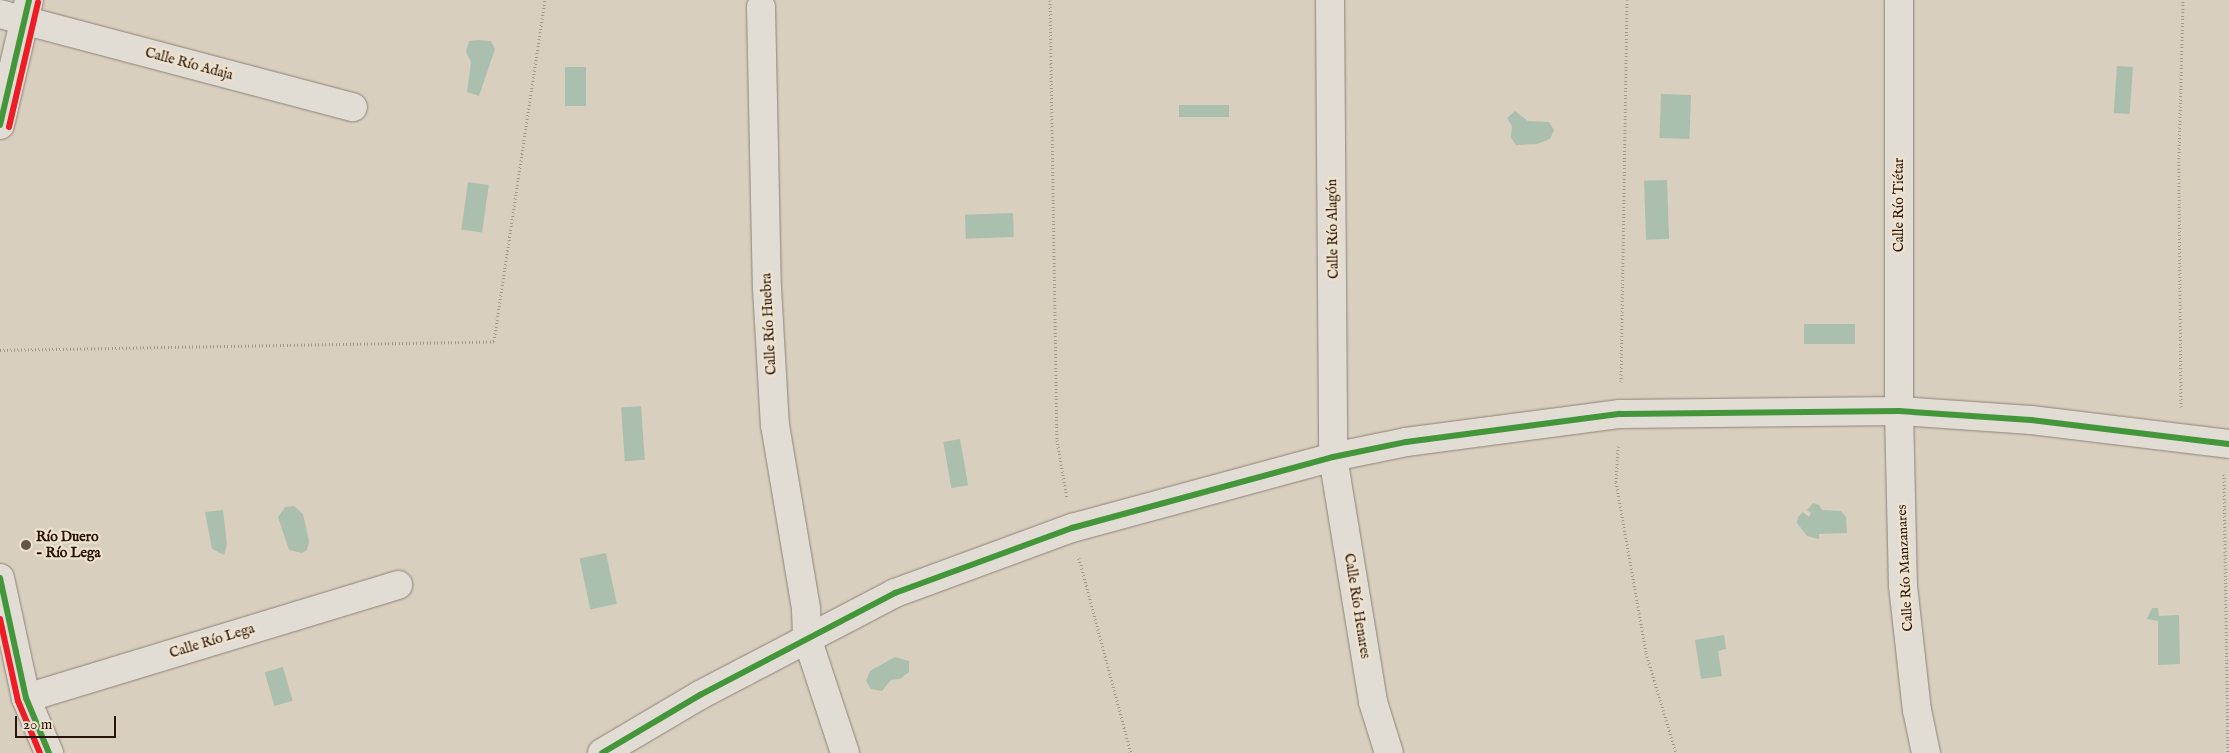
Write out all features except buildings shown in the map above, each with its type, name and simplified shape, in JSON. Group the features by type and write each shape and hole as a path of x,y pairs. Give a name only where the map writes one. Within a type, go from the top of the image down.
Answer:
{"street":[{"name":"Calle Río Alagón","path":"1330,0 1333,457"},
{"name":"Calle Río Tiétar","path":"1899,0 1899,411"},
{"name":"Calle Río Huebra","path":"761,7 767,288 775,425 806,609 807,638 845,753"},
{"path":"0,126 18,11"},
{"name":"Calle Río Adaja","path":"18,11 353,107"},
{"path":"602,753 700,695 895,593 1072,528 1333,457 1406,442 1620,414 1899,411 2031,420 2226,444"},
{"name":"Calle Río Manzanares","path":"1899,411 1903,586 1917,710 1926,753"},
{"name":"Calle Río Henares","path":"1333,457 1373,702 1390,753"},
{"path":"0,578 26,698 48,753"},
{"name":"Calle Río Lega","path":"26,698 398,586"}],"path":[{"path":"0,350 494,341 545,0"},
{"path":"1050,0 1056,440 1072,528 1095,628 1131,753"},
{"path":"1627,0 1620,414 1616,482 1646,654 1676,753"},
{"path":"2181,438 2179,156 2183,0"},
{"path":"2226,444 2228,753"}],"shaded area":[{"path":"469,41 491,41 495,49 479,96 467,92 471,62 466,52"},
{"path":"2117,66 2133,67 2130,114 2114,113"},
{"path":"565,67 586,67 586,106 565,106"},
{"path":"1661,94 1691,95 1689,139 1659,138"},
{"path":"1179,105 1229,105 1229,117 1179,117"},
{"path":"1515,111 1528,121 1549,122 1554,130 1550,139 1537,144 1516,145 1511,138 1512,126 1507,118"},
{"path":"1667,180 1669,239 1646,240 1644,181"},
{"path":"468,182 489,185 482,232 461,230"},
{"path":"1013,213 1014,237 966,239 965,215"},
{"path":"1804,324 1855,324 1855,344 1804,344"},
{"path":"641,406 645,460 625,461 621,407"},
{"path":"960,439 968,485 951,488 943,442"},
{"path":"1813,503 1819,505 1822,510 1841,511 1846,517 1847,533 1819,534 1819,539 1807,536 1797,523 1798,517 1803,512 1809,517 1811,513 1807,510"},
{"path":"294,506 303,514 309,541 307,550 302,553 289,550 278,517 285,507"},
{"path":"223,510 227,545 224,555 212,549 205,512"},
{"path":"606,553 617,604 590,609 580,559"},
{"path":"2152,608 2158,608 2159,616 2179,615 2180,664 2158,665 2158,621 2147,619"},
{"path":"1724,635 1726,649 1718,651 1722,676 1701,679 1695,640"},
{"path":"895,657 909,661 909,672 900,679 891,680 882,691 871,689 866,681 870,671"},
{"path":"283,667 293,701 274,706 265,672"}],"transit line":[{"path":"0,125 29,0"},
{"path":"9,127 38,2"},
{"path":"602,753 700,695 895,593 1072,528 1333,457 1406,442 1620,414 1899,411 2031,420 2229,444"},
{"path":"0,578 26,698 49,753"},
{"path":"0,619 18,701 40,753"}],"place":[{"name":"Río Duero - Río Lega","path":"26,545"}]}
